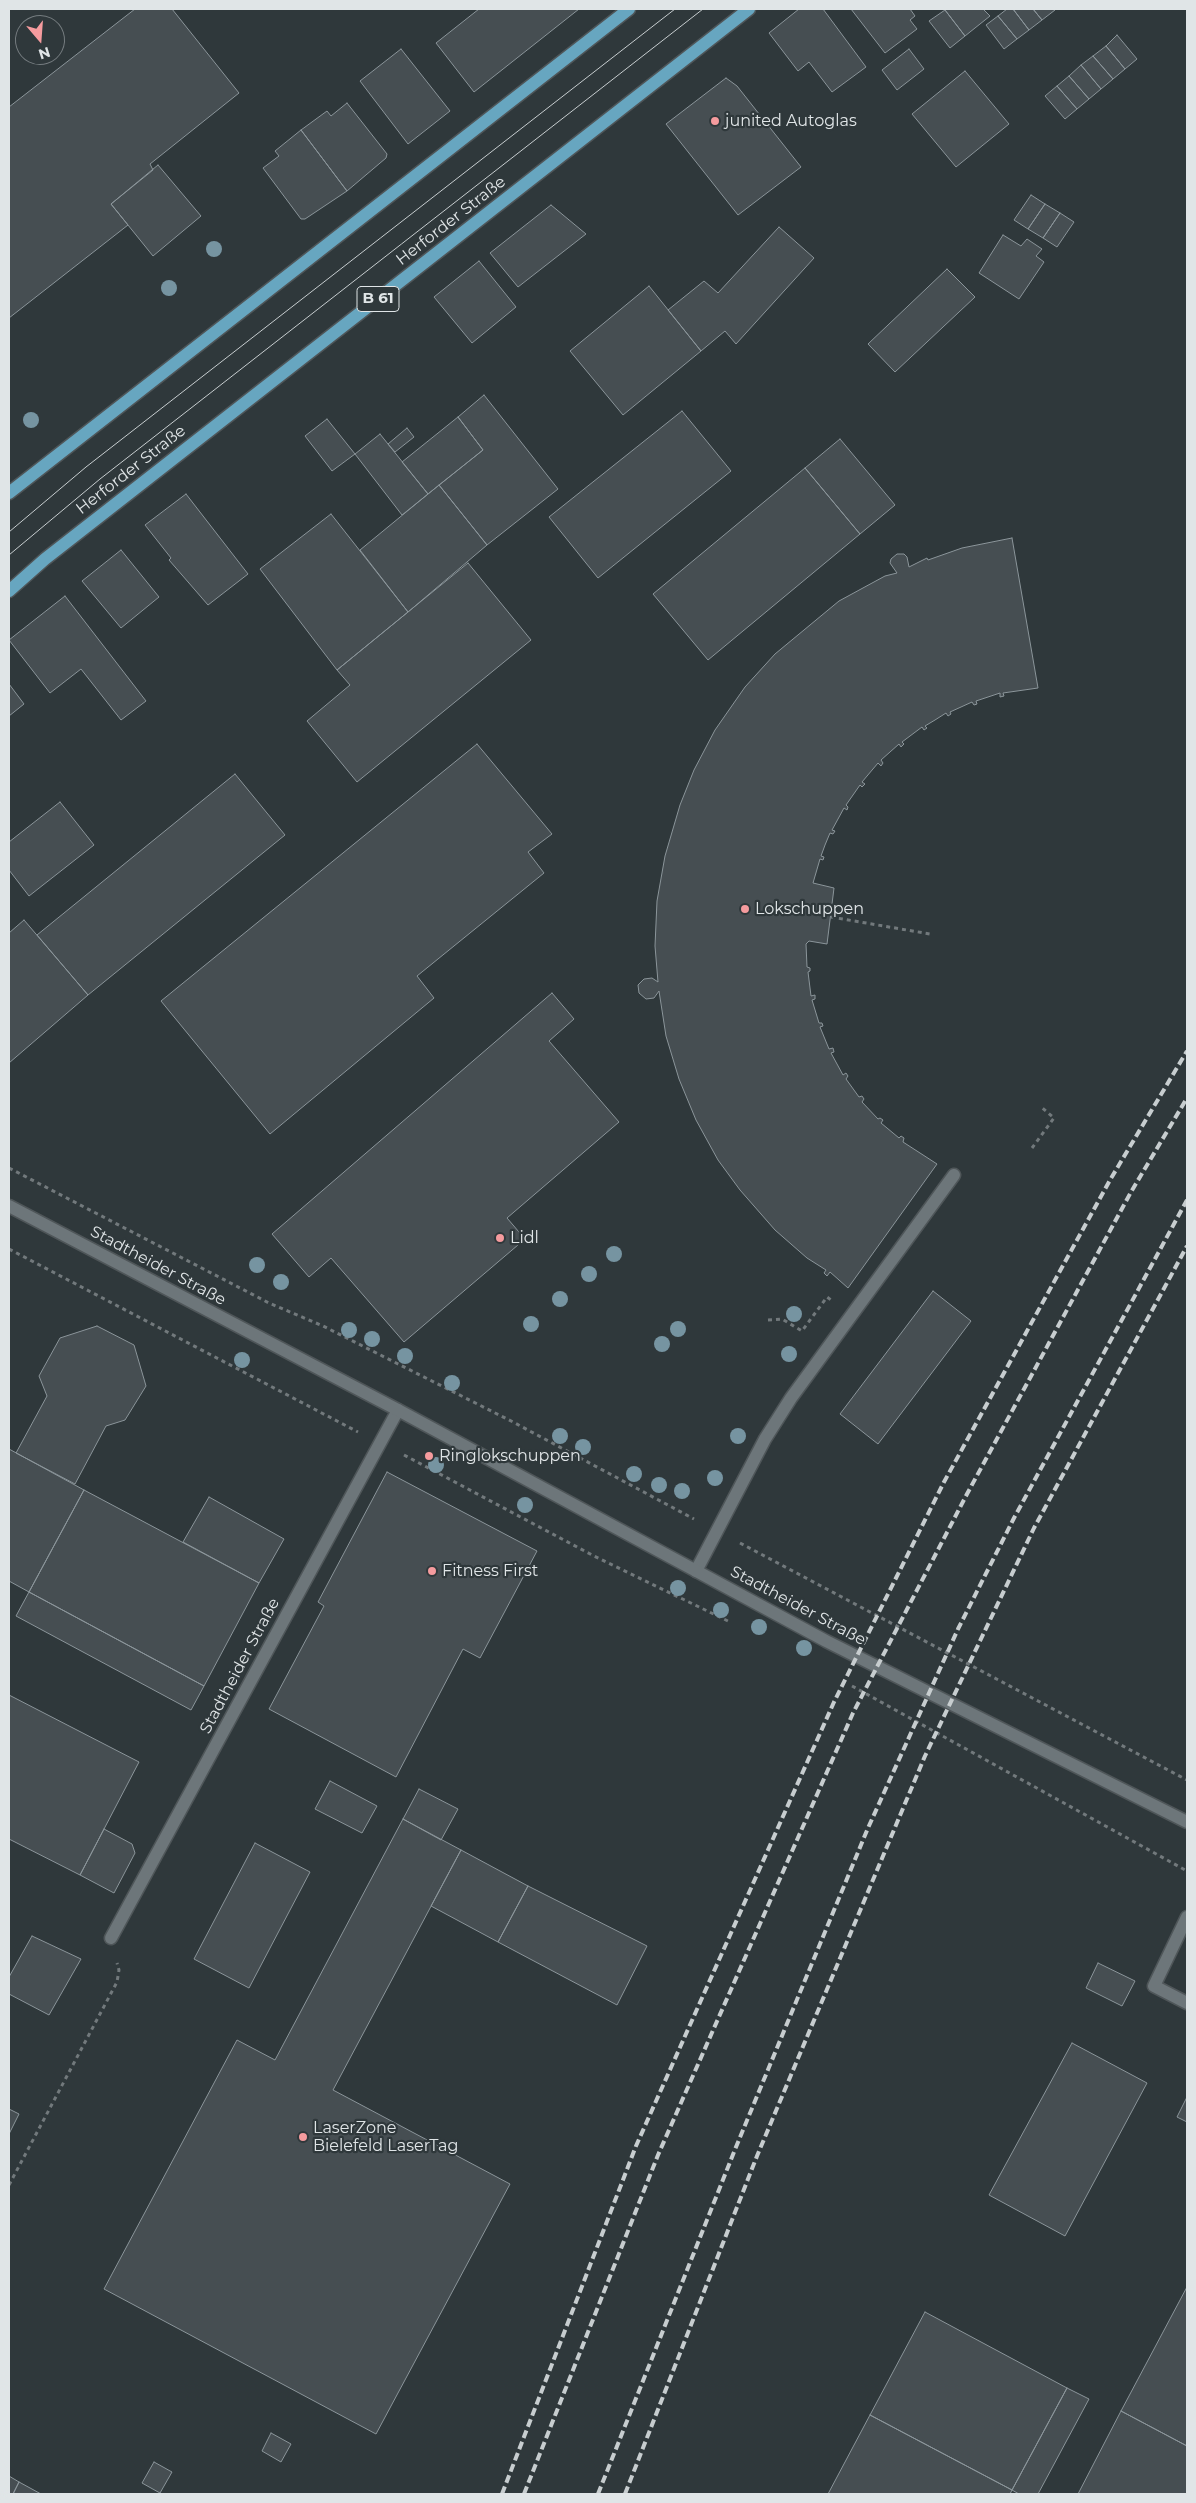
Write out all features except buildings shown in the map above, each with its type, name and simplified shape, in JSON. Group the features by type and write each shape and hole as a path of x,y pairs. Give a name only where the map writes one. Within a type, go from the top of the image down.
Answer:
{"main road":[{"path":"9,493 629,9"},
{"name":"Herforder Straße","path":"9,591 45,558 749,9"}],"street":[{"path":"696,1571 765,1439 791,1398 954,1175"},
{"name":"Stadtheider Straße","path":"9,1206 398,1410 826,1640 1187,1822"},
{"name":"Stadtheider Straße","path":"111,1938 398,1410"},
{"path":"1187,1917 1183,1934 1154,1986 1187,2003"}],"path":[{"path":"831,916 930,934"},
{"path":"1032,1148 1054,1118 1040,1106"},
{"path":"9,1168 268,1302 323,1326 513,1422 1187,1780"},
{"path":"9,1248 319,1413 479,1493 594,1556 737,1625"},
{"path":"768,1320 782,1319 802,1331 827,1297"},
{"path":"850,1685 1187,1871"},
{"path":"9,2185 116,1982 119,1970 111,1938"}],"tram line":[{"path":"9,532 86,467 675,9"},
{"path":"9,555 100,479 703,9"}],"railway":[{"path":"502,2494 636,2146 834,1702 944,1482 1110,1180 1187,1051"},
{"path":"524,2494 658,2155 853,1713 967,1494 1131,1192 1187,1098"},
{"path":"598,2494 736,2147 868,1828 958,1629 1014,1518 1187,1200"},
{"path":"625,2494 757,2156 925,1756 1034,1528 1187,1246"}],"place":[{"name":"junited Autoglas","path":"715,121"},
{"name":"Lokschuppen","path":"745,909"},
{"name":"Lidl","path":"500,1238"},
{"name":"Ringlokschuppen","path":"429,1456"},
{"name":"Fitness First","path":"432,1571"},
{"name":"LaserZone Bielefeld LaserTag","path":"303,2137"}]}
